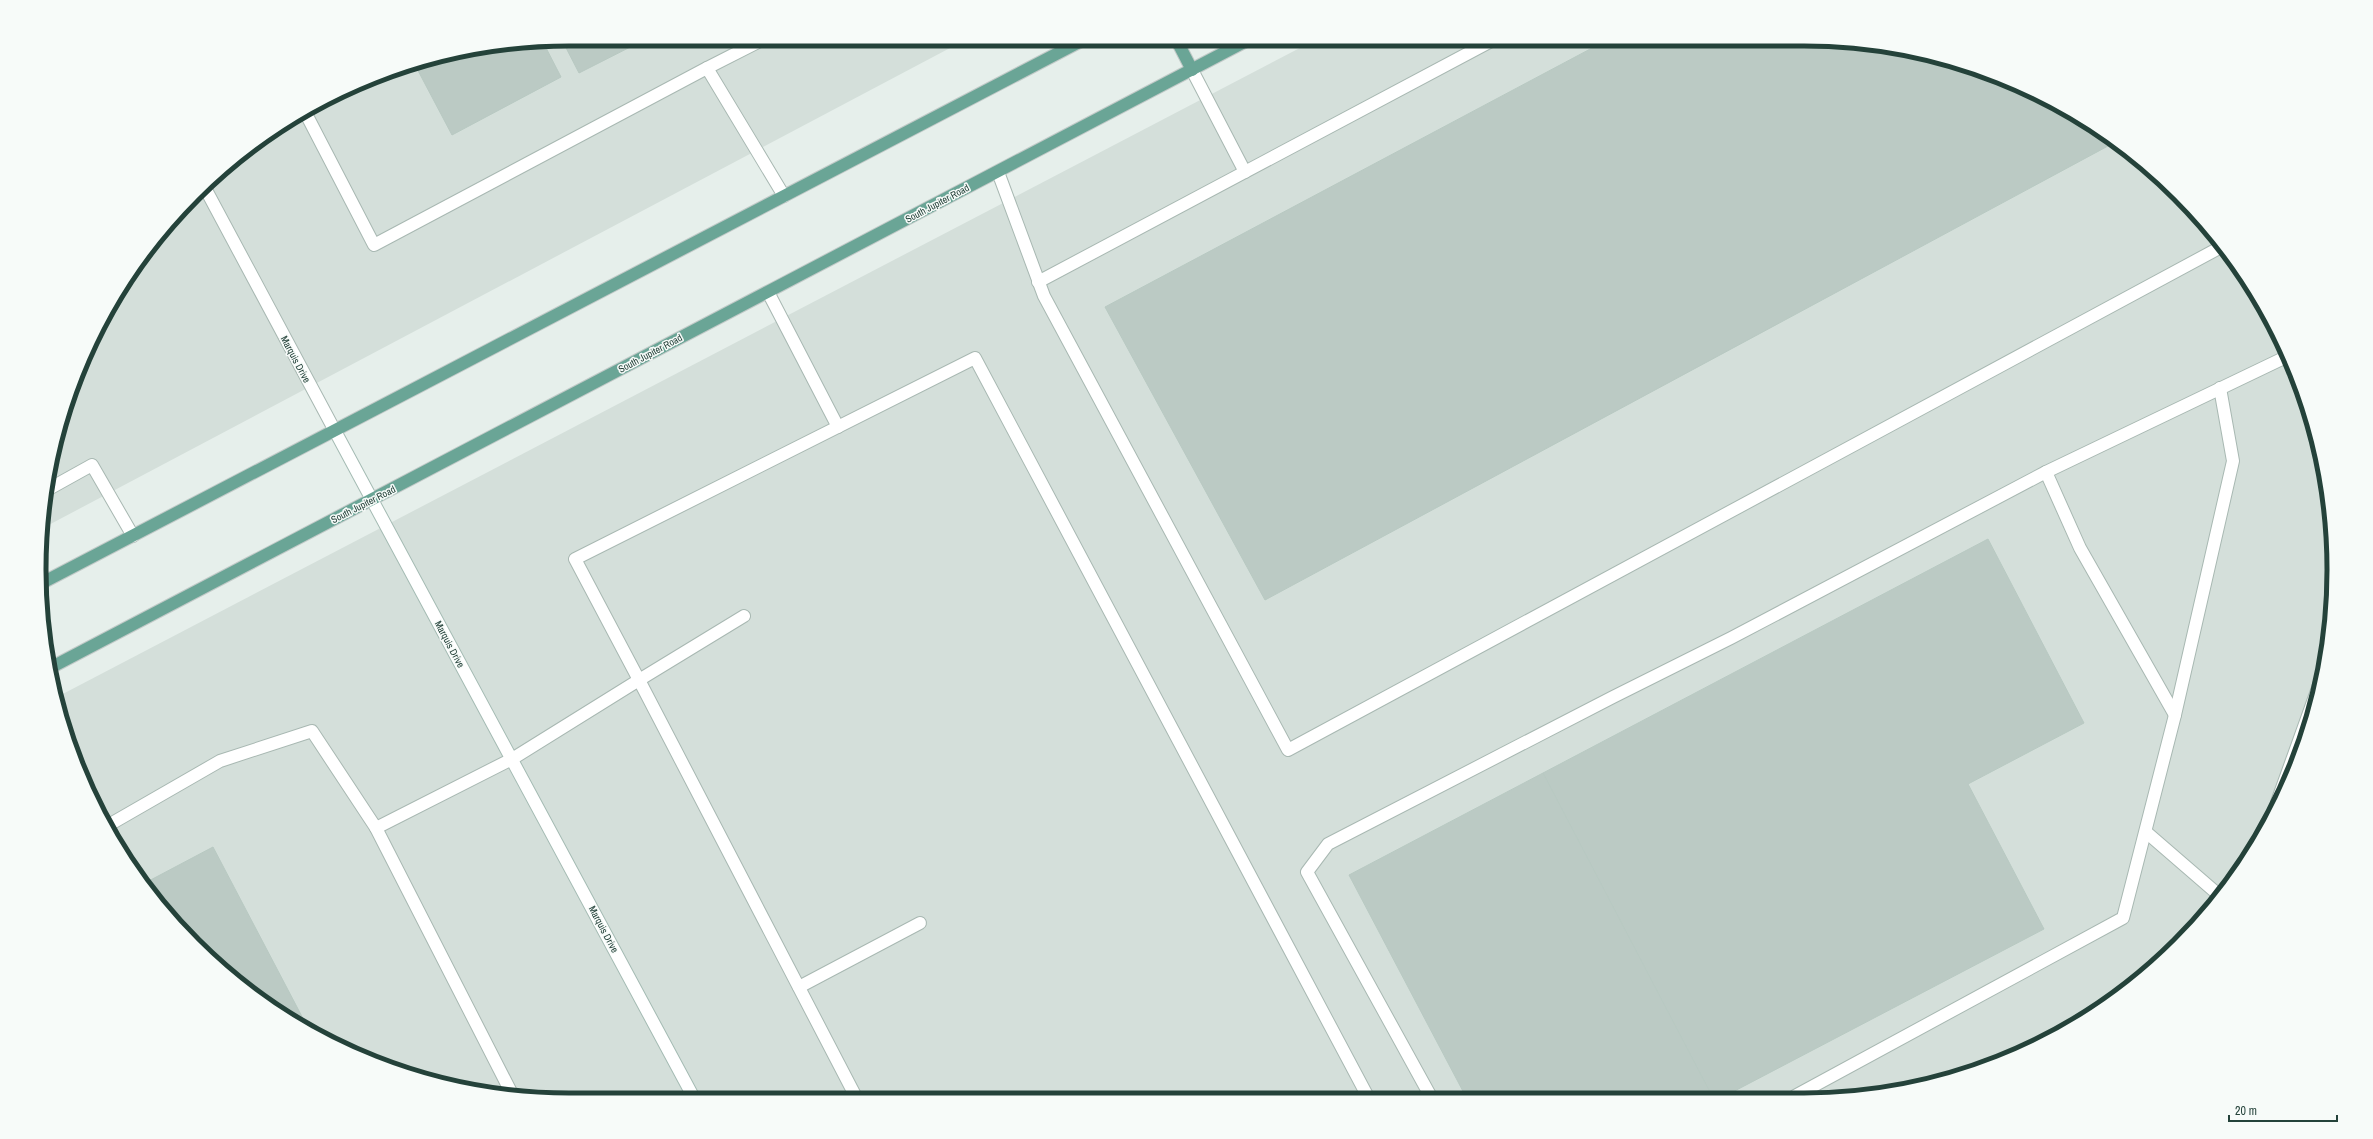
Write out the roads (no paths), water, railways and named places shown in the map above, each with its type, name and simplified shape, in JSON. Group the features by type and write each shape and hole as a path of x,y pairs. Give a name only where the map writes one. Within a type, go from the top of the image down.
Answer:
{"main road":[{"path":"46,581 1072,46"},
{"path":"1180,46 1192,70"},
{"name":"South Jupiter Road","path":"55,665 1237,46"}],"street":[{"path":"307,116 374,245 750,46"},
{"path":"1038,282 1482,46"},
{"path":"707,68 784,196"},
{"path":"1192,70 1245,172"},
{"path":"998,172 1044,296 1288,750 2217,248"},
{"name":"Marquis Drive","path":"207,192 334,431 373,499 691,1093"},
{"path":"768,292 838,427"},
{"path":"855,1093 575,559 975,358 1366,1093"},
{"path":"1428,1093 1307,872 1328,844 1613,697 1738,635 2046,472 2282,359"},
{"path":"1801,1093 2124,918 2175,715 2233,461 2220,388"},
{"path":"52,487 92,466 132,536"},
{"path":"2046,472 2080,548 2175,715"},
{"path":"376,828 512,759 744,616"},
{"path":"112,823 220,761 312,731 376,828 510,1090"},
{"path":"2146,832 2216,892"},
{"path":"799,987 920,923"}]}
